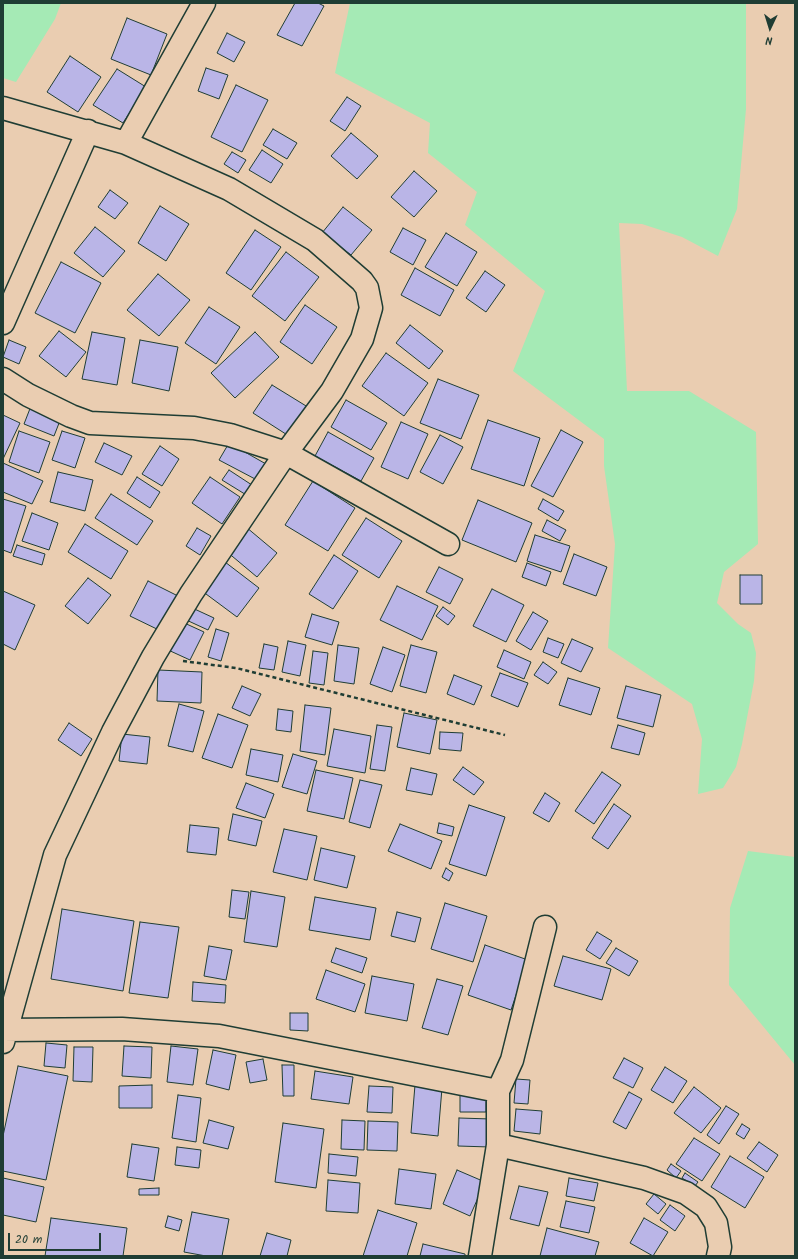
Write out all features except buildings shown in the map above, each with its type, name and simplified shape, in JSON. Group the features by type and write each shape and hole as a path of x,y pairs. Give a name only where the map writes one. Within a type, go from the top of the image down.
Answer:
{"street":[{"path":"126,143 204,3"},
{"path":"3,108 126,143 228,189 315,240 362,281 367,288 371,308 362,339 332,391 286,452 191,594 153,657 113,732 55,855 4,1034 122,1029 219,1036 498,1091"},
{"path":"3,323 88,131"},
{"path":"3,379 28,395 90,423 194,428 230,435 286,452 448,544"},
{"path":"480,1256 498,1145 498,1091 512,1060 545,927"},
{"path":"498,1145 644,1178 686,1193 706,1207 716,1223 720,1247 718,1256"}],"path":[{"path":"153,657 236,668 505,735"}],"green space":[{"path":"3,3 61,3 55,19 16,82 3,78"},
{"path":"350,3 746,3 746,109 737,209 718,256 682,237 642,224 619,223 627,391 689,391 756,432 758,544 724,572 717,603 738,624 751,633 756,653 754,681 742,744 736,767 723,788 698,794 702,739 692,704 608,648 615,544 604,466 604,439 513,371 545,291 465,225 477,192 428,153 430,123 335,73"},
{"path":"748,851 795,857 795,1065 729,985 730,908"}]}
